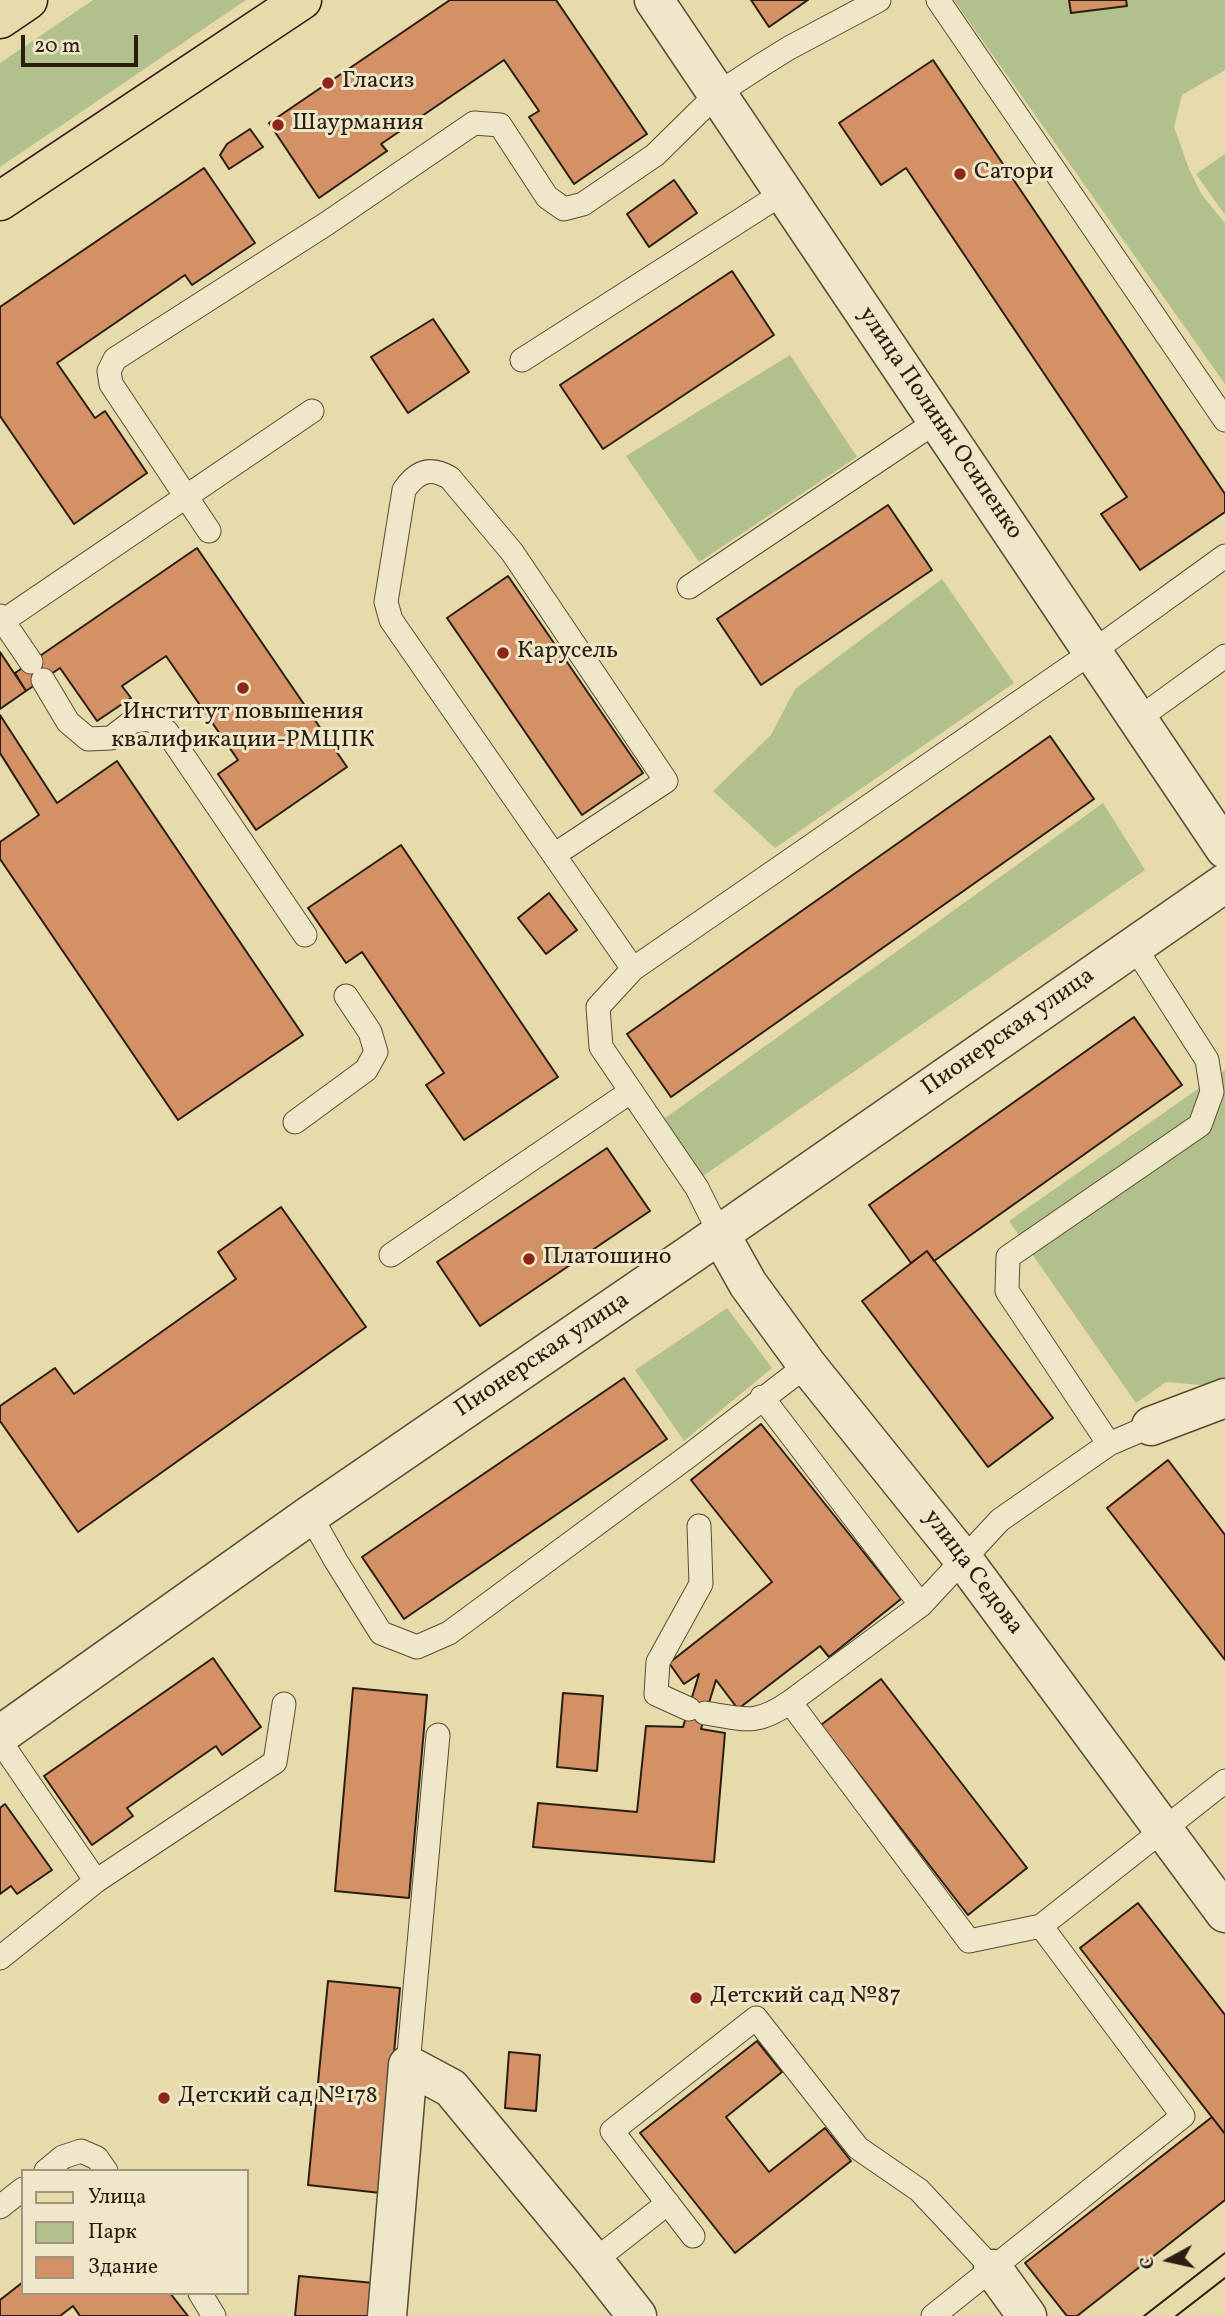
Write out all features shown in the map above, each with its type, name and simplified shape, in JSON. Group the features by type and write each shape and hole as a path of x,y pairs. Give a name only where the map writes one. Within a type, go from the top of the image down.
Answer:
{"main road":[{"path":"0,19 28,0"},
{"path":"0,201 302,0"}],"street":[{"name":"улица Полины Осипенко","path":"653,0 1225,849"},
{"name":"Пионерская улица","path":"0,1735 310,1515 1225,883"},
{"name":"улица Седова","path":"720,1234 748,1284 807,1365 963,1559 1225,1913"},
{"path":"1152,1426 1225,1398"},
{"path":"387,2316 408,2064 451,2088 637,2316"},
{"path":"993,2269 1027,2316"}],"lane":[{"path":"209,531 111,384 109,371 115,359 326,224 474,123 499,125 547,197 564,209 583,204 655,155 717,94 789,48 879,0"},
{"path":"938,0 1225,420"},
{"path":"522,360 783,193"},
{"path":"304,935 167,732 151,719 133,722 111,738 88,739 68,722 2,618 312,411"},
{"path":"689,587 937,421"},
{"path":"554,855 666,781 512,552 450,478 439,471 426,472 412,477 404,490 386,602 391,620 633,969"},
{"path":"720,1234 697,1188 600,1047 598,1007 633,969 1092,652 1225,556"},
{"path":"1138,719 1225,656"},
{"path":"1109,1444 1007,1291 1008,1257 1200,1125 1212,1092 1207,1060 1134,946"},
{"path":"295,1122 366,1070 376,1052 370,1032 346,996"},
{"path":"391,1255 630,1092"},
{"path":"310,1515 382,1633 417,1647 449,1633 637,1502 690,1455 807,1365"},
{"path":"762,1397 921,1605"},
{"path":"699,1526 701,1584 658,1662 656,1694 697,1711 752,1721 772,1714 790,1702 921,1605 1000,1520 1109,1444 1152,1426"},
{"path":"790,1702 969,1941 1041,1926 1225,1781"},
{"path":"0,1958 96,1881 275,1762 284,1704"},
{"path":"408,2064 438,1735"},
{"path":"0,1741 96,1881"},
{"path":"933,2316 1183,2116 1041,1926"},
{"path":"694,2236 612,2131 756,2018 858,2148 919,2190 993,2269"},
{"path":"48,2169 63,2157 80,2151 97,2158 105,2169"},
{"path":"0,2207 21,2191"},
{"path":"594,2261 668,2203"},
{"path":"201,2295 214,2316"}],"green space":[{"path":"93,0 246,0 0,167 0,63"},
{"path":"954,0 1225,0 1225,70 1182,95 1174,127 1189,169 1202,195 1225,223 1225,384"},
{"path":"1225,154 1225,215 1196,174"},
{"path":"790,355 857,457 699,562 626,456"},
{"path":"942,579 1014,683 775,848 713,791 771,735 795,689"},
{"path":"1103,803 1145,870 693,1183 654,1126"},
{"path":"1225,1070 1225,1387 1166,1382 1136,1403 1009,1221"},
{"path":"727,1308 772,1368 684,1441 635,1370"}],"building":[{"path":"450,0 556,0 647,134 574,184 529,117 539,111 504,60 381,144 387,151 319,198 269,123"},
{"path":"751,0 808,0 769,27"},
{"path":"1069,0 1126,0 1127,6 1071,13"},
{"path":"933,60 1225,494 1225,512 1140,570 1101,514 1127,497 906,168 881,185 839,123"},
{"path":"250,129 263,147 229,169 220,155 227,144"},
{"path":"204,168 255,243 192,285 185,275 57,363 95,418 105,411 147,473 74,524 0,416 0,307"},
{"path":"674,180 697,213 649,247 627,214"},
{"path":"732,271 774,335 603,449 560,385"},
{"path":"433,319 469,372 408,413 371,357"},
{"path":"888,505 932,570 761,685 717,619"},
{"path":"197,548 347,767 256,830 218,774 238,760 166,656 122,686 131,698 97,721 60,668 26,691 15,673"},
{"path":"508,576 643,773 582,815 447,618"},
{"path":"0,652 26,691 0,709"},
{"path":"0,715 57,803 117,761 303,1035 178,1120 0,859 0,842 39,815 0,753"},
{"path":"1050,736 1094,799 671,1097 627,1034"},
{"path":"401,845 558,1077 464,1140 426,1085 444,1073 362,952 346,963 308,908"},
{"path":"549,893 577,930 546,954 518,918"},
{"path":"1134,1017 1182,1085 934,1261 927,1251 911,1263 869,1205"},
{"path":"607,1148 650,1211 480,1326 437,1262"},
{"path":"281,1207 366,1327 78,1532 0,1421 0,1406 55,1368 74,1394 236,1279 218,1252"},
{"path":"927,1251 1053,1418 988,1467 862,1301"},
{"path":"624,1378 667,1439 404,1619 362,1557"},
{"path":"761,1424 901,1599 829,1657 820,1646 738,1709 716,1680 701,1729 725,1733 714,1862 533,1847 538,1803 637,1812 646,1726 683,1727 699,1674 684,1684 669,1663 772,1582 691,1480"},
{"path":"1168,1460 1225,1535 1225,1660 1107,1508"},
{"path":"213,1658 261,1727 222,1755 216,1746 127,1808 133,1816 92,1845 44,1776"},
{"path":"881,1679 1027,1868 968,1915 821,1725"},
{"path":"353,1688 427,1695 409,1898 335,1891"},
{"path":"563,1693 603,1696 597,1771 557,1767"},
{"path":"5,1804 52,1870 17,1894 11,1886 0,1894 0,1808"},
{"path":"1138,1903 1225,2015 1225,2134 1080,1948"},
{"path":"328,1981 400,1988 381,2193 308,2185"},
{"path":"757,2041 782,2072 726,2117 769,2172 825,2128 851,2161 735,2253 640,2133"},
{"path":"509,2052 540,2055 536,2111 505,2108"},
{"path":"1212,2117 1225,2134 1225,2200 1077,2316 1067,2316 1025,2263"},
{"path":"299,2276 374,2283 371,2316 295,2316"},
{"path":"21,2284 21,2295 172,2295 188,2316 80,2316 73,2306 60,2316 0,2316 0,2300"}],"tram line":[{"path":"1144,2316 1225,2253"},
{"path":"1176,2316 1225,2278"}],"place":[{"name":"Гласиз","path":"328,83"},
{"name":"Шаурмания","path":"278,125"},
{"name":"Сатори","path":"960,174"},
{"name":"Карусель","path":"503,653"},
{"name":"Институт повышения квалификации-РМЦПК","path":"243,688"},
{"name":"Платошино","path":"529,1259"},
{"name":"Детский сад №87","path":"696,1998"},
{"name":"Детский сад №178","path":"164,2098"}]}
